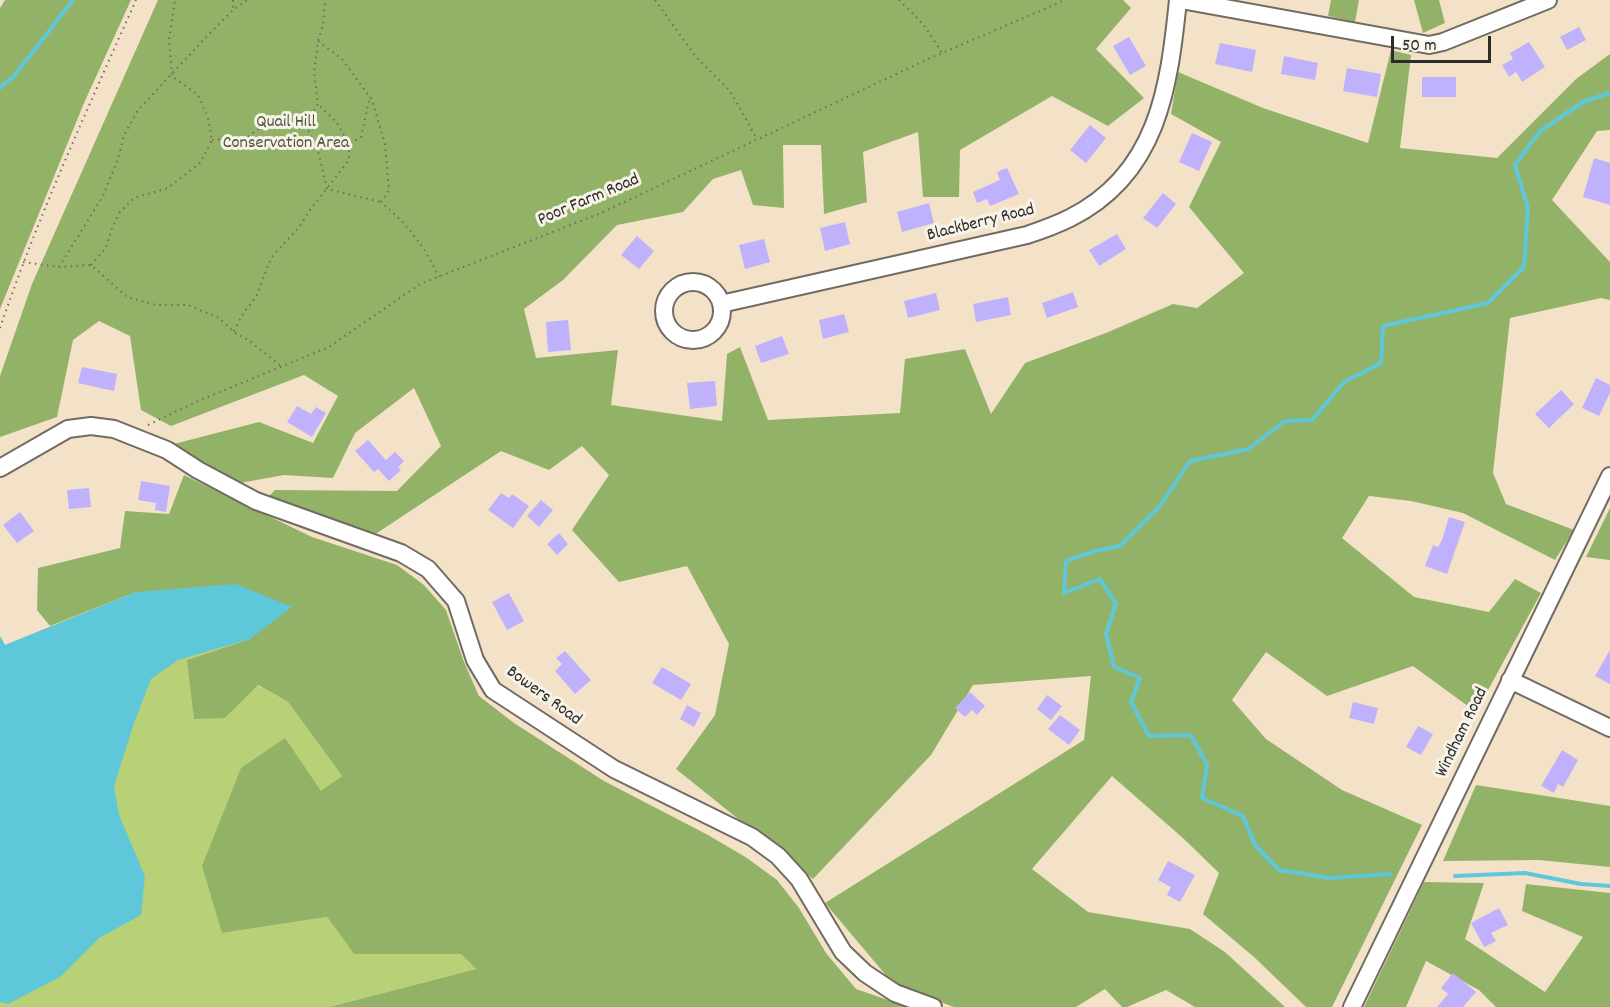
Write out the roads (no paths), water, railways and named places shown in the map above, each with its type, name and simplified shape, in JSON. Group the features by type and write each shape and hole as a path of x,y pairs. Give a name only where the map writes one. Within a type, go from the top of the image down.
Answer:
{"street":[{"path":"1179,0 1239,5 1389,40 1429,45 1443,42 1548,0"},
{"name":"Blackberry Road","path":"720,304 1027,235 1058,224 1086,209 1121,180 1142,153 1151,136 1164,95 1173,50 1179,0"},
{"name":"Bowers Road","path":"0,468 68,429 91,426 114,429 168,450 198,470 256,501 401,553 428,569 456,601 475,660 493,690 614,769 752,837 778,856 799,879 843,952 850,959 865,973 895,993 933,1007"},
{"name":"Windham Road","path":"1352,1007 1610,476"},
{"path":"1510,680 1610,728"}],"water":[{"path":"236,584 292,607 250,639 178,660 151,679 114,786 119,815 145,876 141,915 99,938 60,977 8,1004 0,1002 0,636 5,645 136,592"}],"waterway":[{"path":"0,88 14,76 73,0"},
{"path":"1390,874 1330,878 1279,870 1255,845 1243,816 1202,798 1207,765 1191,735 1149,736 1131,702 1140,678 1114,667 1106,634 1116,604 1100,579 1064,593 1066,561 1095,551 1120,546 1159,507 1190,461 1248,449 1285,421 1312,420 1344,382 1381,363 1383,326 1488,303 1524,267 1528,208 1515,165 1540,131 1583,102 1610,93"},
{"path":"1455,876 1525,873 1581,884 1610,886"}],"park label":[{"name":"Quail Hill Conservation Area","path":"286,134"}]}
